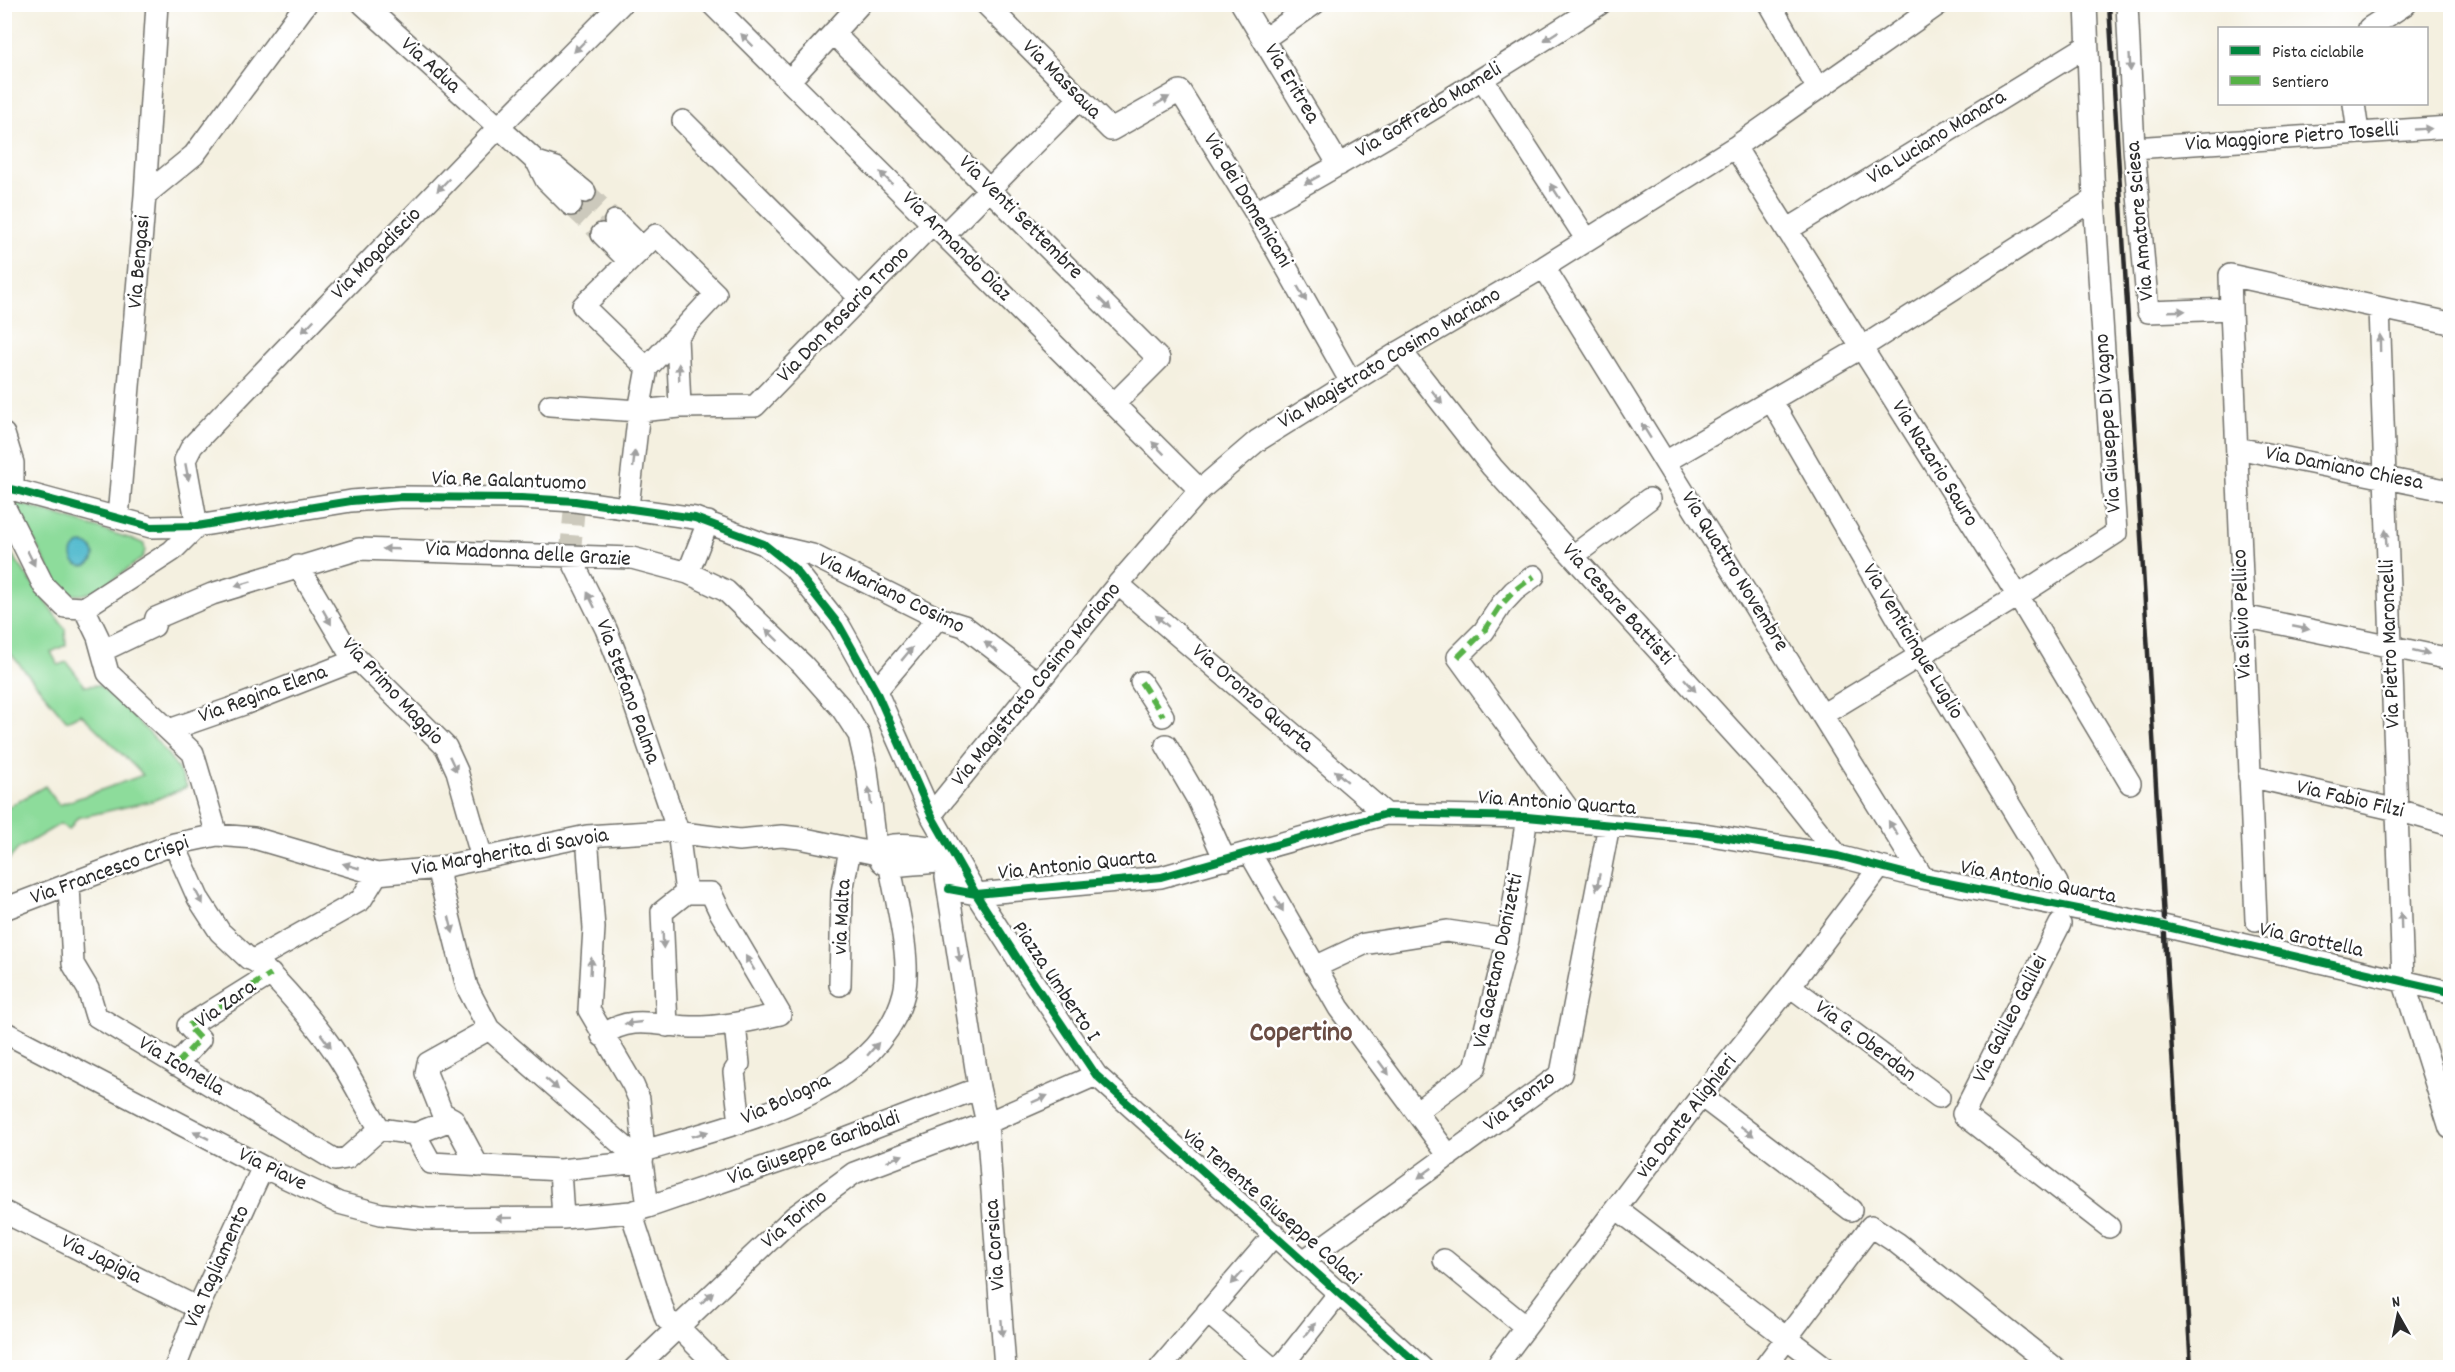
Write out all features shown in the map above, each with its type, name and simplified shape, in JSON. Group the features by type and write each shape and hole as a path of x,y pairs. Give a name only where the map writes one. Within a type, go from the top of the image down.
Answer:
{"street":[{"name":"Via Bengasi","path":"118,518 145,195 156,4"},
{"path":"145,195 194,155 306,4"},
{"name":"Via Adua","path":"363,4 537,162 546,180 578,199"},
{"name":"Via Mogadiscio","path":"197,526 185,459 192,446 498,128 621,4"},
{"name":"Via Armando Diaz","path":"712,4 1200,490"},
{"path":"789,81 860,4"},
{"name":"Via Eritrea","path":"1242,4 1339,165"},
{"path":"1264,39 1314,4"},
{"name":"Via Goffredo Mameli","path":"1255,212 1484,80 1600,4"},
{"path":"1770,4 1818,89"},
{"name":"Via Magistrato Cosimo Mariano","path":"931,815 1118,584 1200,490 1257,441 1401,351 1544,267 1735,147 1939,4"},
{"name":"Via Giuseppe Di Vagno","path":"1822,715 2018,596 2116,533 2094,199 2086,4"},
{"name":"Via Amatore Sciesa","path":"2127,4 2134,148 2148,312 2231,309"},
{"path":"2370,27 2406,4"},
{"name":"Via Massaua","path":"998,8 1111,130"},
{"name":"Via Venti Settembre","path":"833,33 1160,359 1113,404"},
{"name":"Via Luciano Manara","path":"1787,230 2087,46"},
{"path":"1484,80 1587,240"},
{"name":"Via dei Domenicani","path":"1111,130 1180,91 1255,212 1351,382"},
{"name":"Via Don Rosario Trono","path":"680,407 755,406 860,298 990,188 1080,98"},
{"path":"2354,105 2358,132"},
{"path":"683,121 860,298"},
{"name":"Via Maggiore Pietro Toselli","path":"2134,148 2451,127"},
{"name":"Via Nazario Sauro","path":"1735,147 2018,596 2130,783"},
{"path":"1665,462 1861,348 2094,199"},
{"path":"608,227 635,255"},
{"path":"628,507 639,411 647,368 716,294 656,235 583,306 647,368"},
{"name":"Via Quattro Novembre","path":"1544,267 1923,878"},
{"path":"2231,309 2230,275 2451,323"},
{"name":"Via Pietro Maroncelli","path":"2379,308 2403,980 2451,1128"},
{"name":"Via Silvio Pellico","path":"2231,309 2256,920"},
{"path":"550,405 639,411 680,407 677,337"},
{"name":"Via Cesare Battisti","path":"1401,351 1492,467 1787,792 1838,856"},
{"name":"Via Venticinque Luglio","path":"1770,400 1919,656 2057,883"},
{"path":"4,434 13,463 7,494 44,586 65,607 84,608 172,551 197,526"},
{"name":"Via Damiano Chiesa","path":"2237,448 2451,491"},
{"name":"Via Re Galantuomo","path":"7,494 151,527 197,526 351,501 402,496 575,501 628,507 708,522 764,544 794,568 820,599 839,626 876,691 931,815"},
{"path":"1573,556 1649,499"},
{"path":"688,573 708,522"},
{"path":"162,527 172,551"},
{"name":"Via Mariano Cosimo","path":"764,544 812,555 938,618 964,626 1038,683"},
{"name":"Via Madonna delle Grazie","path":"102,651 154,626 156,618 201,598 298,566 359,549 632,558 688,573 726,591 803,665 842,709 859,735 884,861"},
{"name":"Via Stefano Palma","path":"570,556 606,629 678,831 686,893"},
{"name":"Via Primo Maggio","path":"298,566 328,620 356,660 446,747 457,771 482,858"},
{"path":"820,599 833,579 850,574"},
{"path":"1534,576 1514,591 1501,605 1484,631 1458,657 1577,821"},
{"name":"Via Oronzo Quarta","path":"1118,584 1386,814"},
{"path":"84,608 98,637 108,673 193,753 217,836"},
{"path":"2243,616 2451,659"},
{"path":"876,691 938,618"},
{"name":"Via Regina Elena","path":"170,730 356,660"},
{"path":"1141,682 1163,717"},
{"path":"1166,745 1198,800 1225,860"},
{"name":"Via Fabio Filzi","path":"2249,776 2397,810 2451,825"},
{"name":"Via Antonio Quarta","path":"949,888 980,900 1161,877 1386,814 1527,817 1698,833 1838,856 1923,878 2163,926"},
{"name":"Piazza Umberto I","path":"931,815 945,855 979,1088 987,1123 1096,1074 980,900 945,855"},
{"name":"Via Gaetano Donizetti","path":"1416,1112 1475,1068 1508,940 1527,817"},
{"name":"Via Isonzo","path":"1305,1260 1561,1074 1609,825"},
{"name":"Via Margherita di Savoia","path":"217,836 254,838 377,874 437,868 587,836 678,831 739,840 800,838 850,849 884,861 889,846 900,844 945,855"},
{"name":"Via Francesco Crispi","path":"4,909 174,844 217,836"},
{"path":"587,836 594,928 589,1010 639,1099 643,1156 639,1209 666,1319 677,1326 719,1368"},
{"path":"174,844 198,898 220,932 249,959 254,960 271,974 315,1025 338,1057 380,1129 415,1134 453,1119"},
{"name":"via Malta","path":"840,985 842,892 850,849"},
{"path":"1250,853 1339,1008 1449,1156"},
{"name":"Via Bologna","path":"415,1134 431,1163 560,1170 643,1156 740,1123 814,1092 869,1055 893,1024 904,992 907,969 884,861"},
{"name":"via Dante Alighieri","path":"1495,1368 1701,1096 1790,986 1880,867"},
{"path":"437,868 467,987 489,1029 643,1156"},
{"path":"254,960 361,900 377,874"},
{"name":"Via Iconella","path":"69,885 73,964 88,990 96,1016 335,1160 347,1158 380,1129"},
{"path":"598,1029 640,1022 667,1026 701,1028 735,1024 780,1014 711,893 686,893 662,912 667,1026"},
{"path":"953,912 962,905 980,900"},
{"name":"Via Galileo Galilei","path":"2060,924 1963,1114 2109,1227"},
{"name":"Via Grottella","path":"2163,926 2451,992"},
{"path":"1315,967 1364,944 1448,931 1508,940"},
{"name":"Via Zara","path":"176,1065 200,1040 188,1026 271,974"},
{"name":"Via G. Oberdan","path":"1790,986 1939,1097"},
{"path":"735,1024 739,1065 734,1072 740,1123"},
{"path":"478,1166 453,1119 442,1113 426,1073 428,1064 489,1029"},
{"name":"Via Piave","path":"4,1032 263,1167 339,1203 381,1214 427,1219 563,1218"},
{"name":"via Tenente Giuseppe Colaci","path":"1096,1074 1202,1171 1305,1260 1422,1368"},
{"name":"Via Giuseppe Garibaldi","path":"563,1218 639,1209 843,1140 979,1088"},
{"path":"1701,1096 1851,1210"},
{"name":"Via Torino","path":"635,1368 794,1217 854,1173 987,1123"},
{"name":"Via Corsica","path":"987,1123 1005,1368"},
{"path":"843,1140 854,1173"},
{"name":"Via Tagliamento","path":"175,1368 198,1308 263,1167"},
{"path":"560,1170 563,1218"},
{"path":"1616,1208 1826,1368"},
{"name":"Via Japigia","path":"4,1212 198,1308"},
{"path":"1764,1368 1872,1226 1897,1243 2055,1368"},
{"path":"1160,1368 1275,1234"},
{"path":"1444,1260 1526,1327"},
{"path":"1280,1368 1340,1292"},
{"path":"1207,1312 1272,1368"}],"green space":[{"path":"16,502 135,540 144,544 145,551 142,558 103,587 80,595 70,594 60,589 15,505"},
{"path":"4,540 65,629 66,645 51,652 58,665 67,662 85,686 99,685 160,745 180,772 187,787 152,801 77,818 69,830 60,824 18,849 5,864 5,809 45,786 59,805 143,775 81,714 67,721 5,647"}],"water":[{"path":"83,544 91,547 94,555 91,563 83,566 75,563 72,555 75,547"}],"tunnel":[{"path":"585,192 615,221"},
{"path":"571,205 602,234"},
{"path":"570,556 575,501"}],"railway":[{"path":"2109,4 2191,1368"}],"marked path":[{"path":"1458,657 1484,631 1501,605 1514,591 1534,576"},
{"path":"1141,682 1163,716"},
{"path":"176,1065 200,1039 188,1026 271,974"}],"cycle path":[{"path":"4,487 151,527 197,526 351,501 402,497 521,498 575,501 695,518 764,544 794,568 839,625 876,691 931,815 976,894 1096,1075 1422,1368"},
{"path":"949,889 976,894 1161,877 1386,814 1527,817 1698,833 1838,856 1923,878 2163,926 2450,992"}],"district":[{"name":"Copertino","path":"1301,1035"}]}
